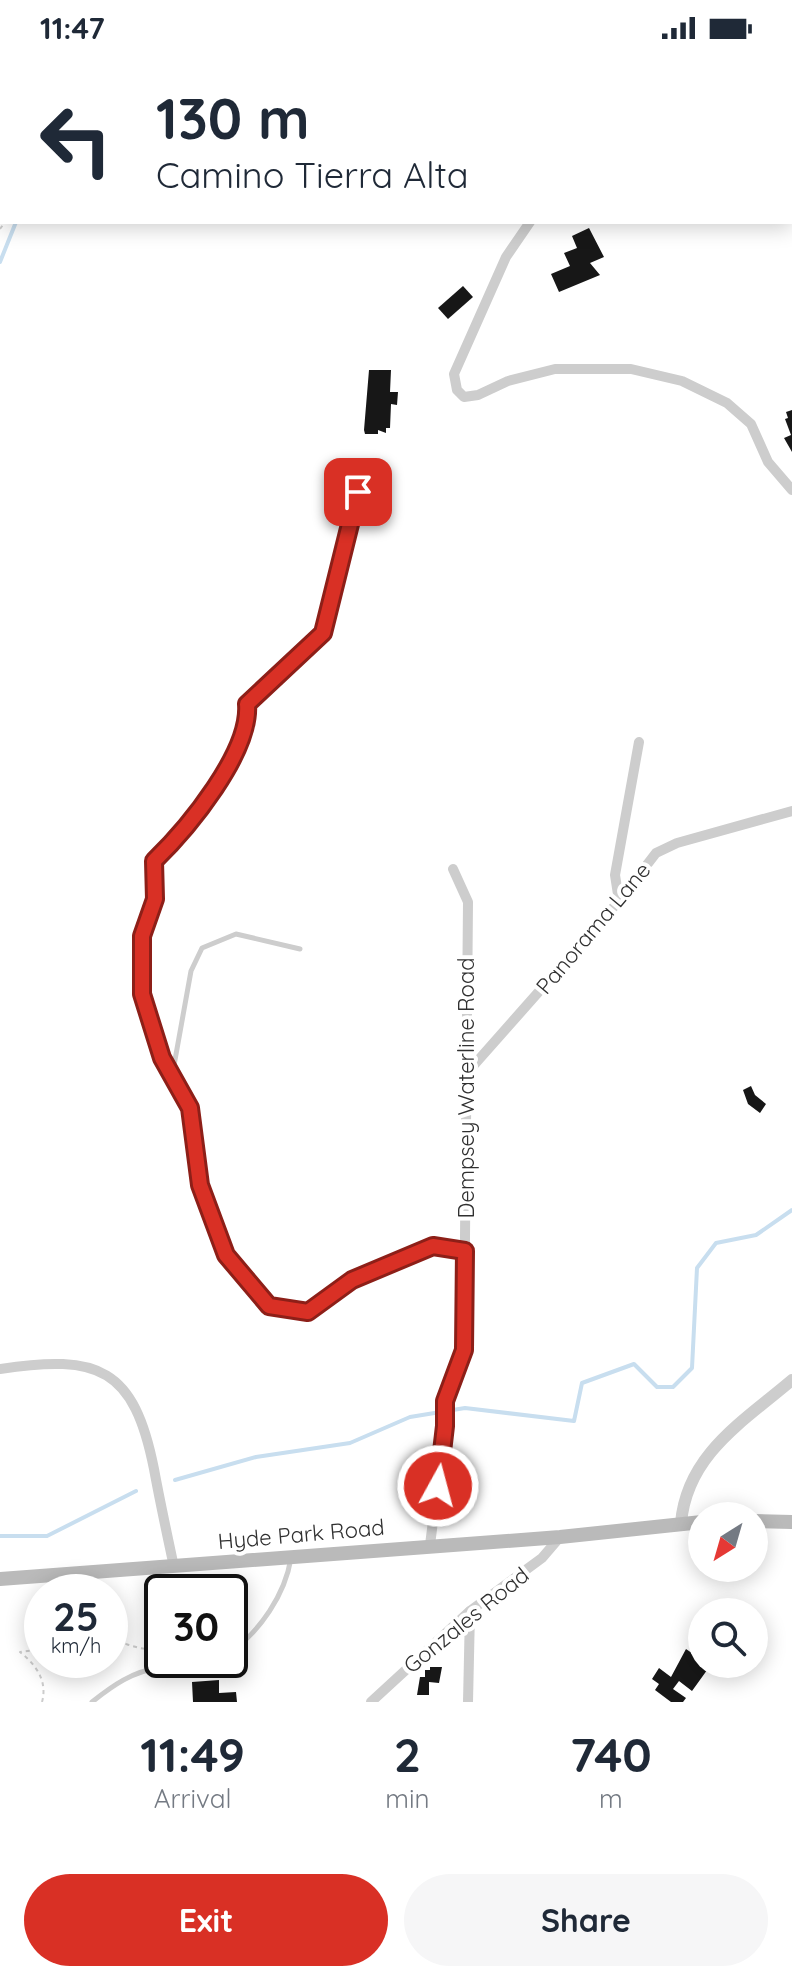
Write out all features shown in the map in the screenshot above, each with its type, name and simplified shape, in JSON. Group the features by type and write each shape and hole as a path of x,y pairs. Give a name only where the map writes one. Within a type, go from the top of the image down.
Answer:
{"main road":[{"path":"768,1521 792,1522"},
{"name":"Hyde Park Road","path":"0,1579 560,1537 688,1523"}],"street":[{"path":"529,224 506,257 454,374 457,390 464,397 478,395 508,381 555,369 631,369 682,381 727,403 751,424 768,462 792,490"},
{"path":"365,464 323,633 247,704 248,714 230,766 179,837 154,861 155,899 142,936 142,994 162,1058 190,1108 200,1185 226,1255 269,1306 308,1312 352,1280 433,1246 465,1251"},
{"path":"619,901 615,875 639,742"},
{"name":"Panorama Lane","path":"466,1074 619,901 656,853 677,843 792,811"},
{"name":"Dempsey Waterline Road","path":"430,1545 445,1426 445,1401 464,1350 468,902 453,869"},
{"path":"0,1369 78,1365 101,1372 125,1390 146,1432 174,1567"},
{"path":"681,1523 683,1506 697,1467 711,1450 792,1380"},
{"name":"Gonzales Road","path":"371,1702 470,1611 542,1558 560,1537"},
{"path":"468,1702 470,1611"}],"lane":[{"path":"172,1076 191,971 202,948 236,934 300,949"},
{"path":"248,1636 271,1608 283,1584 291,1557"},
{"path":"92,1702 129,1676 144,1672"}],"path":[{"path":"41,1678 42,1702"}],"building":[{"path":"589,228 604,257 590,263 600,275 559,292 551,274 570,266 564,253 577,248 572,236"},
{"path":"463,286 473,297 448,319 438,308"},
{"path":"369,370 391,370 390,392 398,392 397,405 391,404 390,428 386,428 386,433 378,430 378,434 365,434"},
{"path":"792,410 792,452 784,438 791,435 785,419 788,418 786,412"},
{"path":"751,1086 755,1095 766,1104 760,1113 748,1104 743,1090"},
{"path":"686,1649 688,1678 701,1678 692,1691 679,1681 673,1689 686,1698 683,1702 671,1702 655,1690 659,1684 652,1679 659,1668 671,1677"},
{"path":"430,1667 442,1667 439,1683 429,1682 429,1695 417,1695 420,1677 425,1677 425,1670 430,1670"},
{"path":"219,1680 219,1693 236,1692 237,1702 193,1702 192,1682"}],"waterway":[{"path":"0,262 15,224"},
{"path":"175,1480 256,1457 350,1443 410,1417 465,1408 574,1421 582,1383 634,1364 657,1387 673,1387 692,1368 697,1268 716,1243 756,1235 792,1210"},
{"path":"0,1536 47,1536 136,1491"}],"route":[{"path":"358,492 323,633 247,704 248,714 230,766 179,837 154,861 155,899 142,936 142,994 162,1058 190,1108 200,1185 226,1255 269,1306 308,1312 352,1280 433,1246 465,1251 464,1350 445,1401 438,1486"}]}
